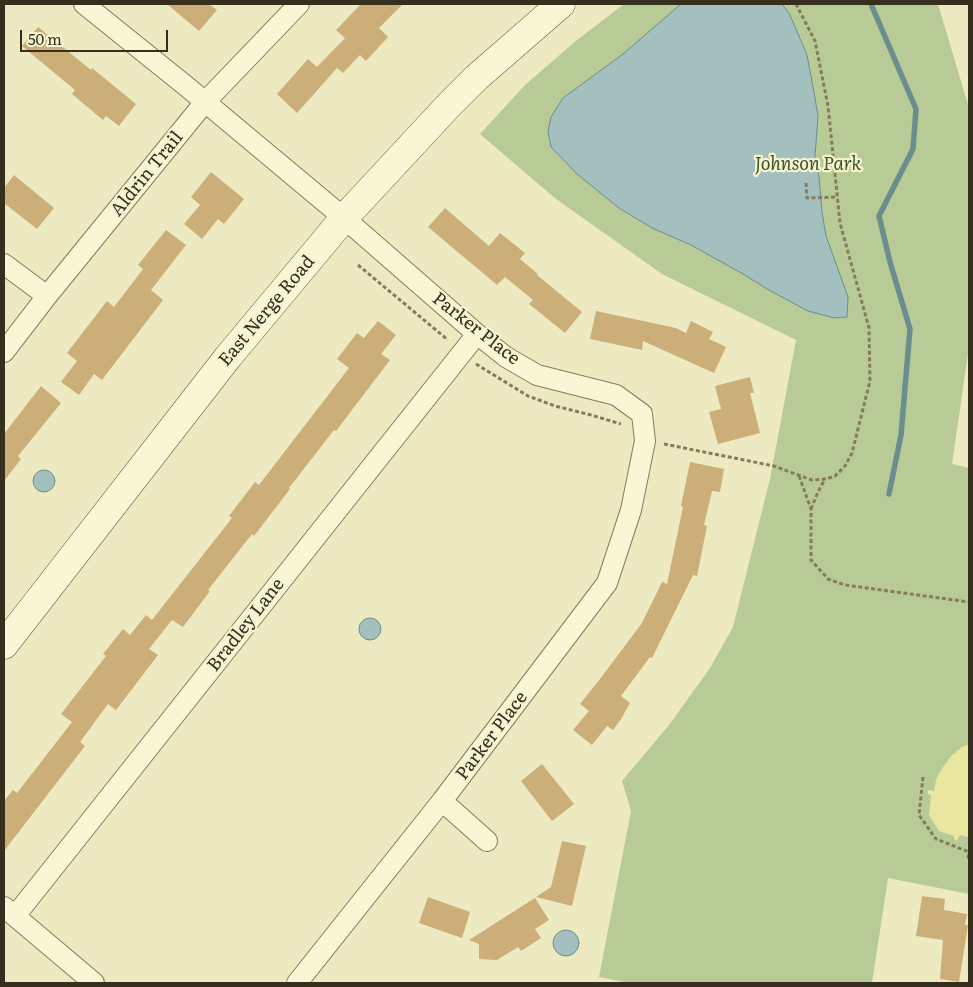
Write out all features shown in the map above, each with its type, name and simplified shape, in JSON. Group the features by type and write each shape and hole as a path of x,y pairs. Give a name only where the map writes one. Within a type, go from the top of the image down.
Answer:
{"main road":[{"name":"East Nerge Road","path":"4,645 228,357 344,218 476,78 561,4"}],"street":[{"name":"Parker Place","path":"84,4 344,218 506,357 538,375 616,395 642,414 644,441 632,510 607,583 442,801 296,983"},
{"name":"Aldrin Trail","path":"4,352 47,296 205,102 299,4"},
{"path":"4,264 47,296"},
{"name":"Bradley Lane","path":"10,912 478,334"},
{"path":"442,801 487,841"},
{"path":"10,912 94,983"}],"path":[{"path":"358,265 480,367 528,396 555,406 622,425 644,441 774,466 812,480 835,476 845,466 852,452 870,381 869,328 840,223 828,106 815,40 796,4"},
{"path":"806,183 808,198 837,197"},
{"path":"799,476 811,509 811,560 828,579 845,585 969,602"},
{"path":"811,509 826,479"},
{"path":"923,777 919,815 936,839 969,853 969,858"}],"green space":[{"name":"Johnson Park","path":"624,4 938,4 969,108 969,347 952,464 969,468 969,894 888,878 872,983 629,983 599,977 631,811 622,781 669,725 710,668 733,627 770,479 796,340 662,274 556,199 480,134 525,85 577,40"}],"sand":[{"path":"969,744 969,837 960,835 957,841 954,839 954,836 939,831 929,815 931,795 928,794 928,790 934,791 939,773 951,756"}],"water":[{"path":"681,4 782,4 790,15 807,55 818,116 815,156 822,212 826,236 848,297 847,317 834,318 808,311 691,245 652,228 619,208 577,174 551,147 548,131 551,117 563,98 623,54"},
{"path":"44,470 52,473 55,481 52,489 44,492 36,489 33,481 36,473"},
{"path":"370,618 378,621 381,629 378,637 370,640 362,637 359,629 362,621"},
{"path":"566,930 575,934 579,943 575,952 566,956 557,952 553,943 557,934"}],"building":[{"path":"167,4 209,4 217,10 199,31"},
{"path":"361,4 403,4 379,28 388,37 366,61 360,55 343,73 337,68 297,113 277,94 308,59 317,67 345,38 336,30"},
{"path":"38,27 136,104 119,126 106,116 103,120 72,94 75,90 22,46"},
{"path":"211,172 244,199 224,224 218,219 202,239 184,224 200,205 191,197"},
{"path":"14,175 54,208 37,229 4,203 4,188"},
{"path":"445,208 489,246 500,233 525,253 520,259 582,312 565,333 529,304 533,300 505,277 497,285 428,227"},
{"path":"166,230 186,245 151,290 163,300 102,380 94,374 79,395 61,382 77,361 67,353 107,301 114,307 143,269 138,265"},
{"path":"596,311 676,328 686,333 691,321 713,332 709,339 726,347 714,373 643,341 642,350 590,339"},
{"path":"378,321 396,335 381,354 390,360 336,431 334,430 289,488 254,536 252,534 208,590 210,591 183,627 172,620 149,649 158,655 116,710 108,704 80,742 85,746 4,851 4,801 13,790 17,793 72,722 61,714 106,656 103,654 123,629 130,635 146,615 152,620 232,518 229,516 255,482 259,485 349,368 337,359 357,333 364,338"},
{"path":"750,377 754,393 750,393 760,433 718,444 709,412 721,409 715,386"},
{"path":"41,386 61,403 18,456 21,459 4,481 4,434"},
{"path":"690,462 724,469 720,492 712,491 704,525 707,526 697,576 693,575 652,658 650,657 621,696 630,703 621,719 613,730 607,726 592,745 573,730 589,711 580,704 642,623 662,582 667,584"},
{"path":"542,764 574,804 552,821 521,781"},
{"path":"562,841 586,846 572,906 536,897 551,887"},
{"path":"922,896 945,899 944,910 967,914 965,925 968,925 959,982 940,979 943,940 916,936"},
{"path":"428,897 470,912 462,938 419,923"},
{"path":"535,898 549,920 535,929 541,938 521,951 518,947 497,960 479,959 479,944 469,940"}],"waterway":[{"path":"871,4 916,109 913,149 879,216 890,262 910,329 901,435 889,494"}]}
